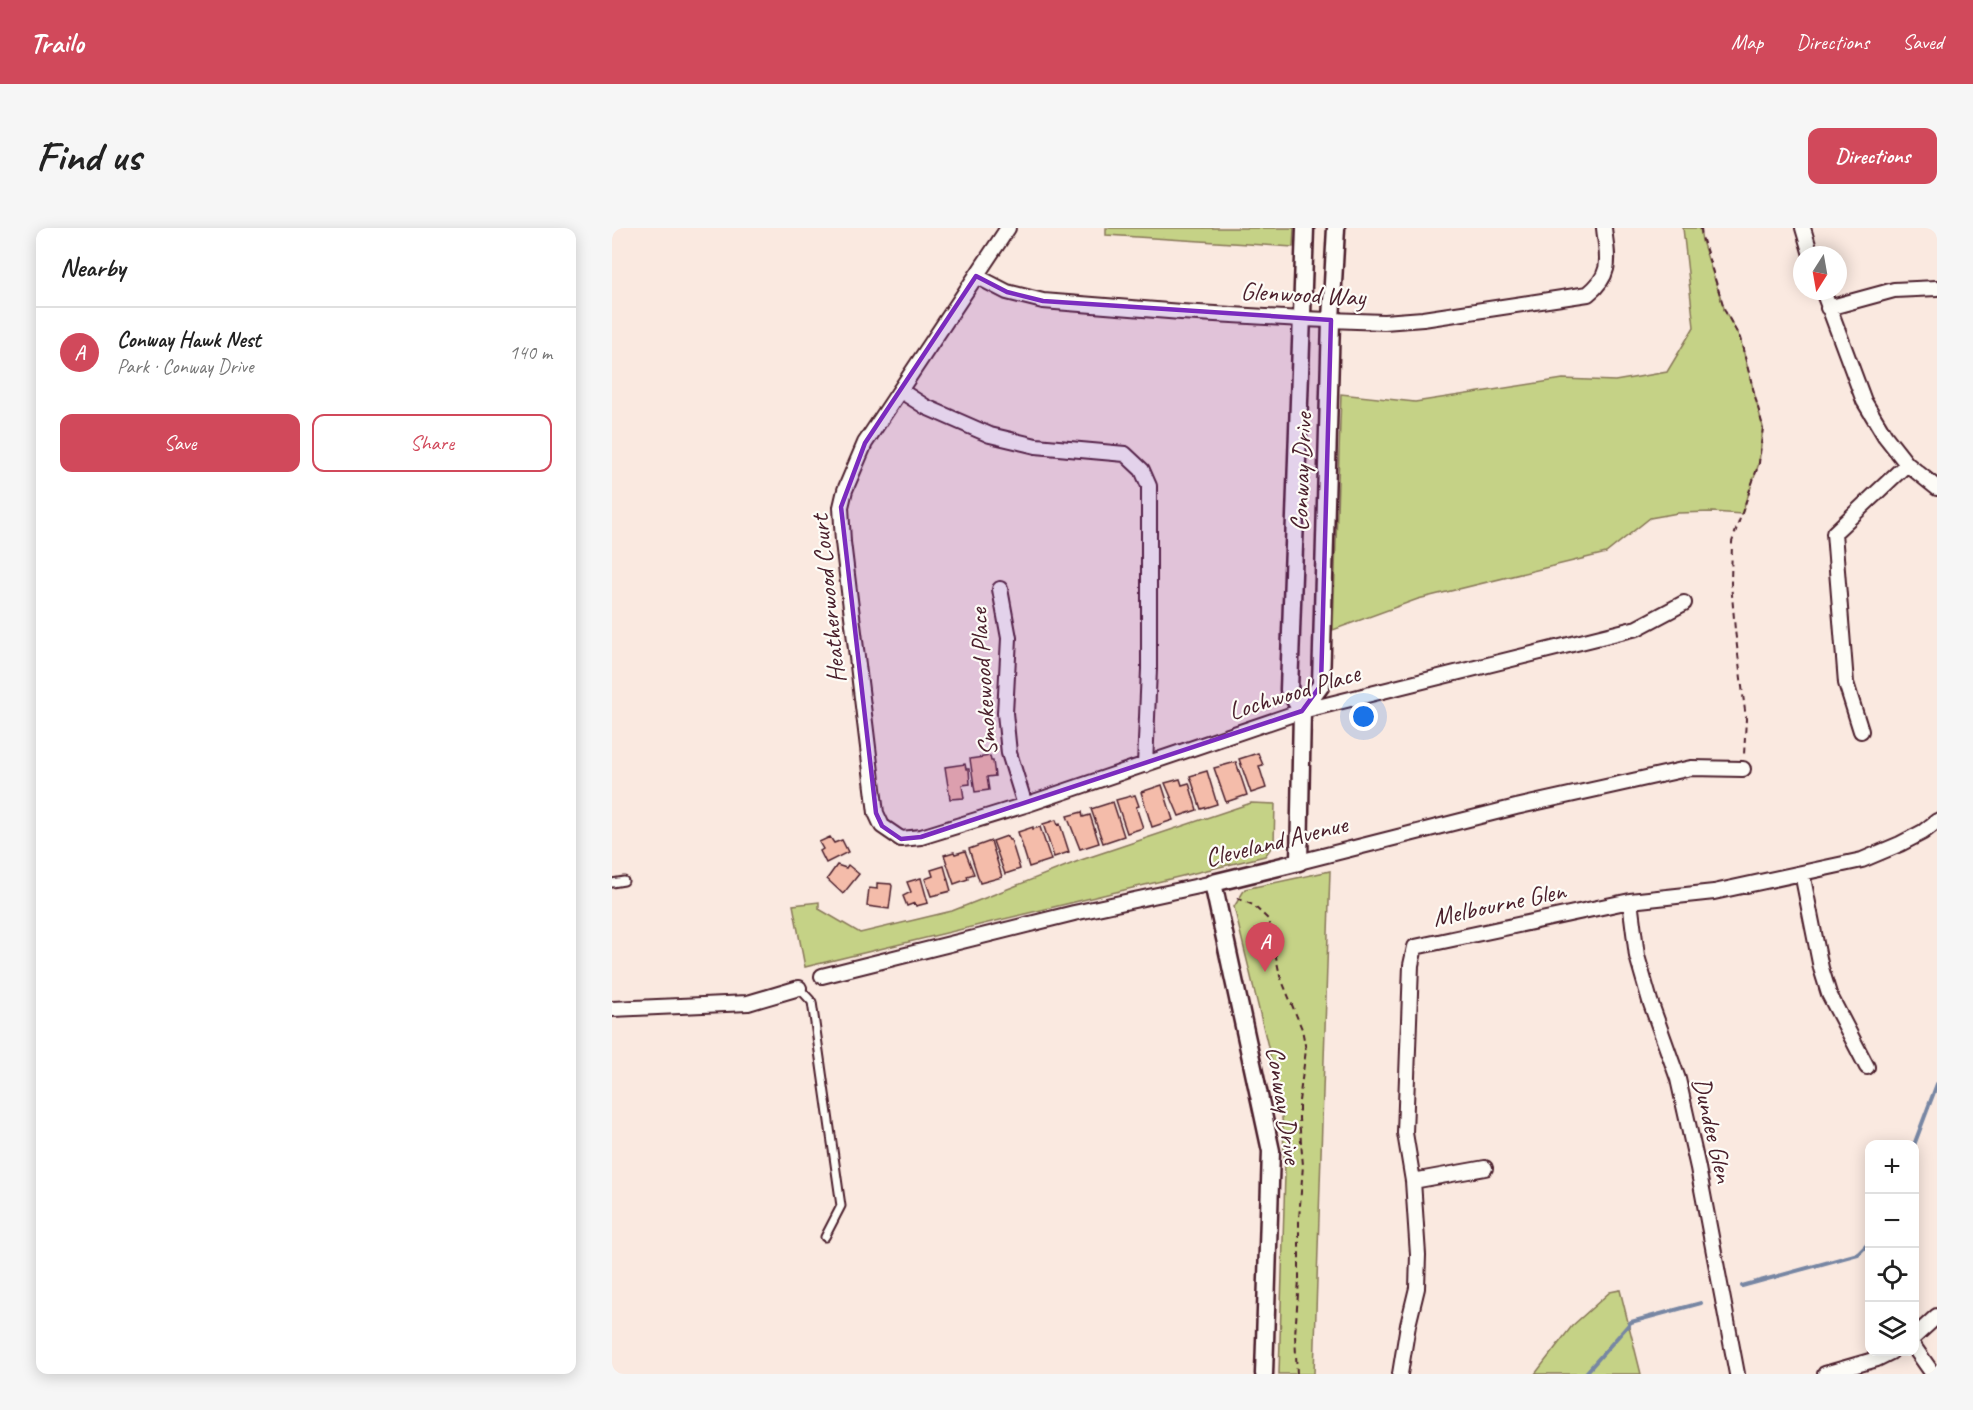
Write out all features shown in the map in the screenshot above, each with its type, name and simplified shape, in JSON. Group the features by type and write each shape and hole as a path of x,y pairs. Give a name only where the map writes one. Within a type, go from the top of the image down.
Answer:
{"street":[{"name":"Heatherwood Court","path":"921,837 901,839 882,826 876,813 844,554 841,507 844,490 865,442 1008,228"},
{"name":"Conway Drive","path":"1299,862 1302,711 1289,690 1305,228"},
{"name":"Conway Drive","path":"1302,711 1321,685 1331,320 1336,228"},
{"name":"Glenwood Way","path":"976,276 1007,292 1042,301 1302,319 1384,322 1423,320 1588,294 1599,285 1606,272 1604,228"},
{"path":"1803,228 1808,246"},
{"path":"1828,308 1894,290 1937,288"},
{"path":"1826,300 1864,401 1885,436 1907,464 1937,488"},
{"path":"901,391 926,407 990,435 1036,446 1125,454 1142,470 1149,486 1149,669 1145,765"},
{"path":"1861,731 1846,683 1834,533 1907,464"},
{"name":"Smokewood Place","path":"1000,589 1009,638 1005,713 1009,753 1025,806"},
{"name":"Lochwood Place","path":"921,837 1025,806 1302,711 1637,628 1684,603"},
{"name":"Cleveland Avenue","path":"822,976 1074,913 1213,883 1560,796 1690,768 1743,769"},
{"name":"Melbourne Glen","path":"1400,1374 1417,1288 1418,1256 1413,1181 1405,1133 1411,965 1415,947 1630,901 1714,892 1862,860 1900,844 1923,832 1937,821"},
{"path":"1802,873 1821,968 1829,994 1867,1067"},
{"name":"Conway Drive","path":"1213,883 1271,1152 1264,1374"},
{"name":"Dundee Glen","path":"1630,901 1637,956 1650,1001 1678,1079 1691,1135 1737,1374"},
{"path":"612,1009 748,1004 799,988"},
{"path":"1413,1181 1485,1168"},
{"path":"1919,1332 1937,1316"},
{"path":"1919,1354 1933,1374"},
{"path":"1825,1374 1883,1356"}],"lane":[{"path":"612,883 624,881"},
{"path":"799,988 812,1002 841,1206 825,1237"}],"path":[{"path":"1701,228 1725,311 1740,338 1762,427 1759,463 1732,542 1732,594 1746,718 1743,769"},
{"path":"1237,898 1253,905 1268,919 1280,976 1302,1029 1306,1050 1299,1101 1303,1165 1295,1335 1297,1374"}],"highlighted area":[{"path":"976,276 1007,292 1043,301 1331,320 1321,685 1302,711 921,837 901,839 882,826 876,813 841,507 865,443"}],"green space":[{"path":"1106,228 1294,228 1293,247 1106,235"},
{"path":"1683,228 1700,228 1702,241 1725,311 1740,338 1763,427 1759,463 1742,514 1678,513 1650,518 1606,553 1418,599 1333,630 1341,394 1415,402 1563,379 1615,381 1667,372 1694,327"},
{"path":"1251,803 1275,804 1274,844 1265,856 805,967 793,905 819,902 819,909 860,933 952,911 1081,860"},
{"path":"1330,871 1314,1374 1279,1374 1285,1174 1280,1096 1234,907 1245,889"},
{"path":"1620,1290 1641,1374 1535,1374 1572,1326 1610,1292"}],"building":[{"path":"1258,753 1263,765 1259,766 1266,788 1251,793 1239,759"},
{"path":"990,756 995,776 987,777 989,790 975,792 970,759"},
{"path":"1236,762 1247,795 1226,802 1214,768"},
{"path":"965,764 966,769 969,769 970,784 962,785 964,798 950,799 945,767"},
{"path":"1207,771 1217,804 1201,809 1190,776"},
{"path":"1180,779 1182,785 1189,783 1197,810 1179,816 1165,783"},
{"path":"1162,785 1173,820 1152,827 1141,792"},
{"path":"1135,795 1139,806 1136,807 1143,828 1127,833 1116,800"},
{"path":"1113,802 1124,836 1103,843 1091,809"},
{"path":"1082,812 1083,817 1090,815 1099,843 1080,849 1067,816"},
{"path":"1056,820 1058,825 1060,824 1069,852 1054,857 1043,824"},
{"path":"1033,827 1033,829 1040,827 1051,860 1029,867 1018,832"},
{"path":"1007,836 1011,840 1020,869 1005,874 993,841"},
{"path":"830,837 834,843 842,840 848,852 826,863 820,851 823,849 819,842"},
{"path":"991,841 1002,877 980,883 969,849"},
{"path":"965,851 974,874 954,884 944,855"},
{"path":"837,865 846,868 848,865 859,874 843,894 827,879"},
{"path":"944,866 951,891 931,896 925,879 933,876 931,870"},
{"path":"921,878 928,903 916,906 915,903 907,906 903,896 911,892 907,882"},
{"path":"877,883 892,886 889,909 867,906 869,888 877,889"}],"waterway":[{"path":"1916,1140 1937,1084"},
{"path":"1742,1286 1858,1254 1865,1247"},
{"path":"1585,1374 1631,1322 1701,1303"}],"place":[{"name":"Conway Hawk Nest","path":"1265,972"}]}
